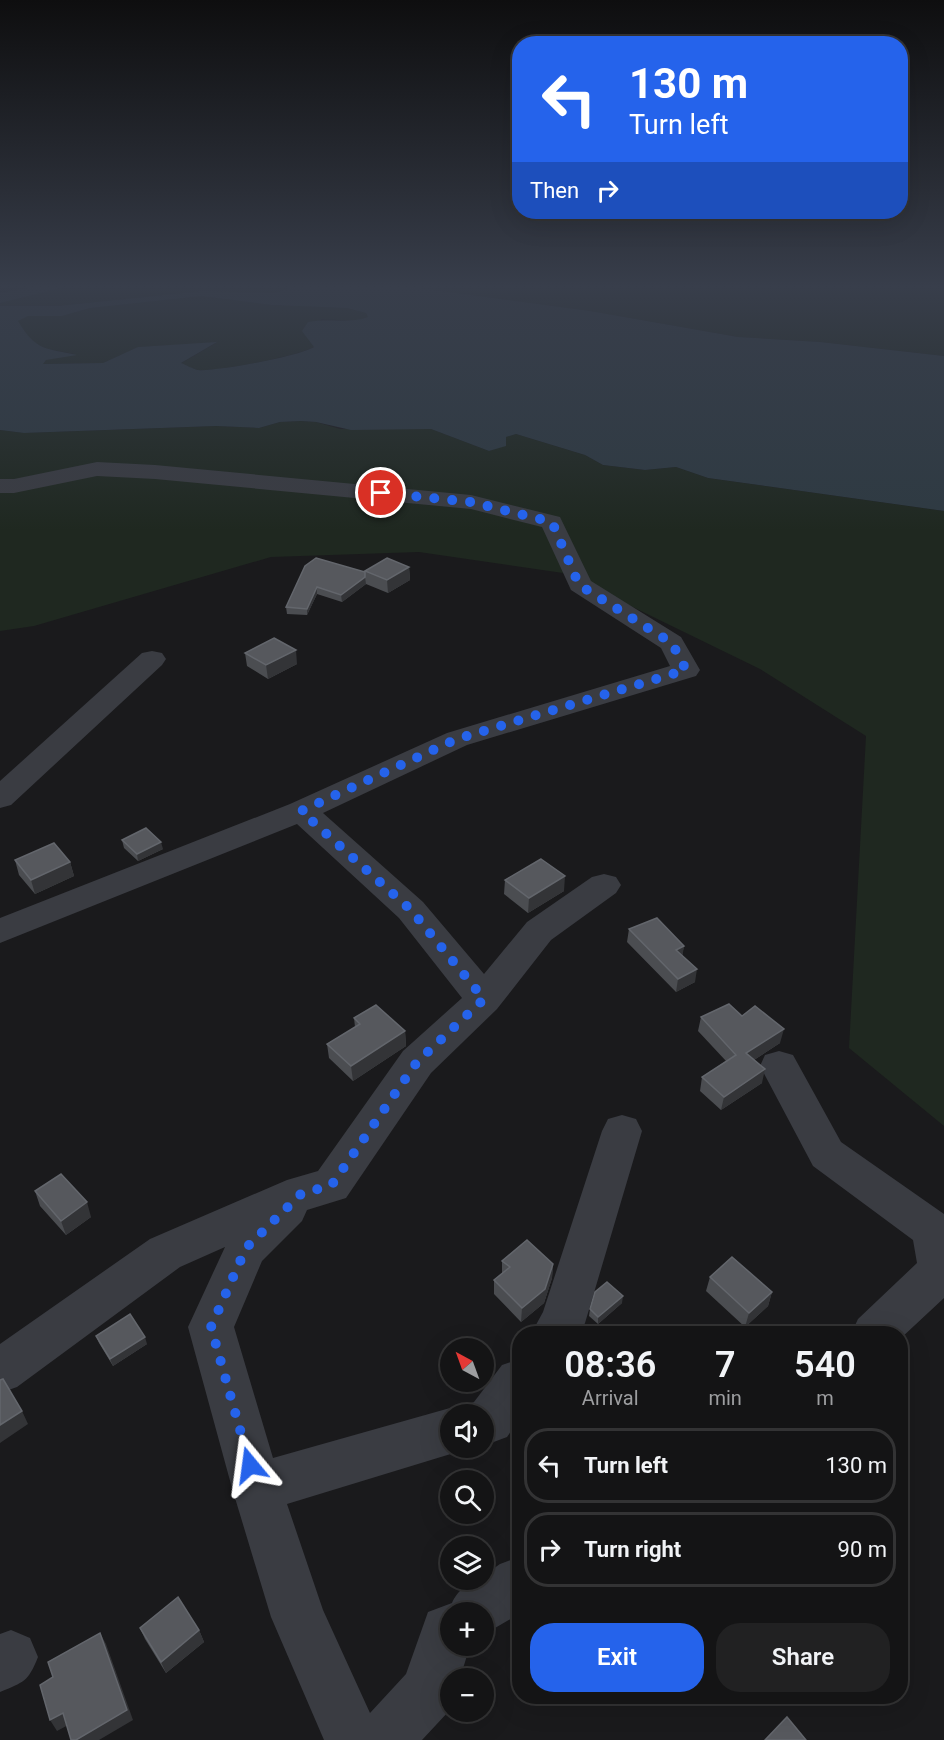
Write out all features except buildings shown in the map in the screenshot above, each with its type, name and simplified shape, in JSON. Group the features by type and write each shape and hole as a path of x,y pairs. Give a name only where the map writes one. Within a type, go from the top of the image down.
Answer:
{"street":[{"path":"0,486 14,486 97,469 155,472 471,502 552,522 579,585 672,643 686,670 457,739 301,811 0,931"},
{"path":"0,798 152,659"},
{"path":"301,811 411,910 484,999"},
{"path":"0,1371 165,1253 302,1193 331,1186 417,1062 484,999 539,931 604,885"},
{"path":"779,1066 827,1154 933,1230 942,1274 883,1326"},
{"path":"560,1326 621,1131"},
{"path":"302,1193 246,1248 211,1327 256,1488 298,1617 353,1740"},
{"path":"494,1415 512,1390"},
{"path":"256,1488 440,1435"},
{"path":"490,1602 512,1588"},
{"path":"384,1740 429,1691 440,1654"}],"shaded area":[{"path":"0,368 207,370 944,368 944,511 708,478 676,467 645,470 603,465 585,455 516,434 506,437 506,446 489,451 431,429 351,430 301,421 280,422 259,428 216,426 24,433 0,430"},
{"path":"193,368 221,368 207,370"},
{"path":"280,422 316,422 340,429 431,429 489,451 506,445 505,437 516,434 585,455 603,465 645,470 676,467 708,478 944,511 944,1126 849,1048 866,736 760,669 563,573 419,552 271,557 34,626 0,631 0,430 24,433 216,426 259,428"}],"route":[{"path":"250,1465 211,1327 246,1248 302,1193 331,1186 417,1062 484,999 411,910 301,811 457,739 686,670 672,643 579,585 552,522 471,502 381,493"}]}
